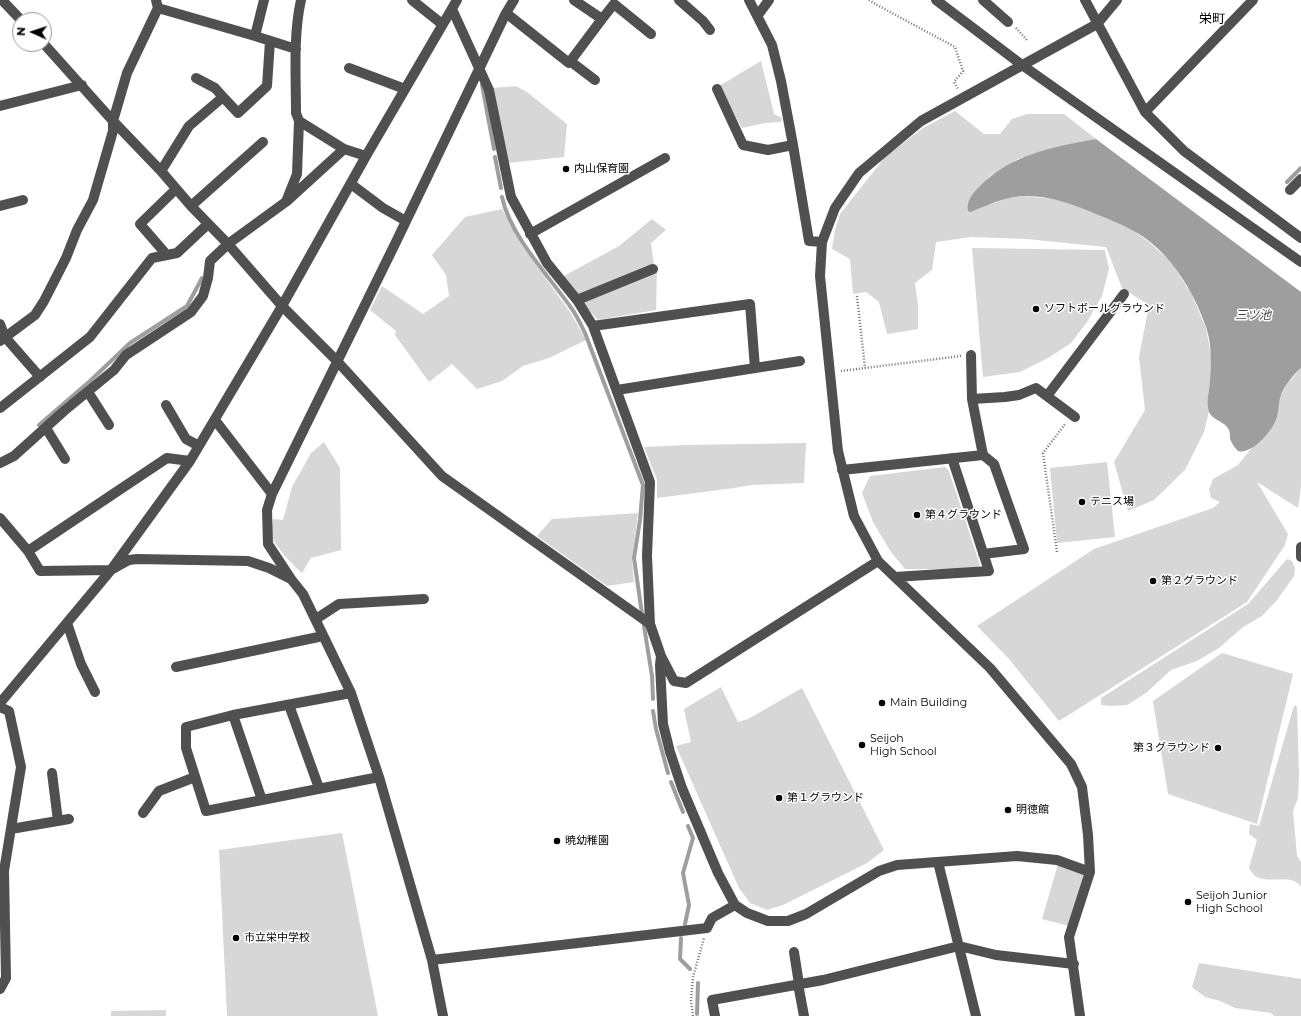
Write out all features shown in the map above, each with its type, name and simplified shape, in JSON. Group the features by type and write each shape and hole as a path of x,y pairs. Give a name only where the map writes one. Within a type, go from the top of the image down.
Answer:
{"street":[{"path":"2,0 13,12"},
{"path":"255,36 264,0"},
{"path":"287,201 297,174 298,120 296,113 296,49 301,0"},
{"path":"412,0 442,24"},
{"path":"443,1016 432,960 379,777 351,693 303,594 291,579 268,544 267,510 272,494 506,13 514,0"},
{"path":"574,0 602,20"},
{"path":"679,0 703,21 710,30"},
{"path":"749,0 772,45 781,81 809,241 822,242"},
{"path":"758,15 769,0"},
{"path":"936,0 1022,64 1301,262"},
{"path":"983,0 1008,22"},
{"path":"1085,0 1145,112 1184,151 1301,238"},
{"path":"1080,1016 1074,964 1069,938 1090,872 1088,835 1082,787 1071,764 990,668 878,561 854,516 838,451 820,276 822,242 835,208 859,173 921,121 1097,24 1117,0"},
{"path":"1145,112 1253,0"},
{"path":"3,339 36,315 66,258 77,230 93,200 113,131 113,121 127,73 157,4 296,49"},
{"path":"0,703 111,570 190,461 282,306 366,156 454,4"},
{"path":"454,4 479,70 489,90 511,197 547,263 576,300 593,326 650,482 648,556 650,624 661,656 674,681 686,683 878,561"},
{"path":"570,61 614,4 652,34"},
{"path":"506,13 569,63 570,61 596,80"},
{"path":"196,78 215,88 238,113 267,86 270,41"},
{"path":"51,52 113,121 161,171 191,206 228,244 282,306 337,361 442,476 650,624"},
{"path":"349,68 405,89"},
{"path":"0,106 82,85"},
{"path":"717,89 743,145 768,150 793,145"},
{"path":"161,171 189,126 223,97"},
{"path":"298,120 344,148 366,156"},
{"path":"191,206 263,142"},
{"path":"0,463 14,456 114,370 126,355 191,312 203,296 208,278 210,262 228,244 287,201 344,148"},
{"path":"530,234 665,158"},
{"path":"1290,190 1301,179"},
{"path":"351,184 383,208 406,221"},
{"path":"166,254 140,224 176,189"},
{"path":"0,206 23,200"},
{"path":"0,408 90,337 152,258 177,253 208,224"},
{"path":"576,300 652,269"},
{"path":"1047,396 1124,294"},
{"path":"593,326 750,304 756,368"},
{"path":"0,324 3,339 40,377"},
{"path":"971,355 972,399 983,455 994,464 1024,549 983,554"},
{"path":"617,390 800,361"},
{"path":"972,399 1019,395 1036,388 1074,416"},
{"path":"88,392 109,424"},
{"path":"166,405 186,438 199,446"},
{"path":"215,420 272,494"},
{"path":"46,428 65,459"},
{"path":"842,470 983,455"},
{"path":"28,551 167,458 190,461"},
{"path":"895,577 989,571 952,458"},
{"path":"0,518 28,551 40,571 111,570 129,560 137,559 248,561 269,568 291,579"},
{"path":"1301,547 1301,557"},
{"path":"316,619 339,604 424,599"},
{"path":"67,623 81,664 95,692"},
{"path":"176,667 323,636"},
{"path":"661,656 661,706 663,724 670,752 685,794 718,873 735,905 747,913 768,921 788,921 806,914 879,870 897,865 1017,856 1056,860 1090,872"},
{"path":"351,693 233,715 186,727 186,748 206,811 379,777"},
{"path":"289,705 319,788"},
{"path":"0,707 9,711 21,767 2,873 6,978 0,989"},
{"path":"233,715 262,800"},
{"path":"52,773 58,821"},
{"path":"143,813 159,791 195,777"},
{"path":"11,829 70,819"},
{"path":"938,862 976,1016"},
{"path":"432,960 707,928 712,918 735,905"},
{"path":"715,1016 712,1000 823,980 959,946 996,955 1074,964"},
{"path":"794,952 804,1016"}],"path":[{"path":"869,0 955,47 964,71 954,82 959,92"},
{"path":"1021,32 1027,40"},
{"path":"857,296 865,368"},
{"path":"830,373 971,355"},
{"path":"1057,552 1043,453 1074,416"},
{"path":"693,1016 691,1001 693,977 707,928"}],"shaded area":[{"path":"761,61 774,114 782,118 781,122 765,123 742,128 719,86"},
{"path":"516,86 527,92 567,124 564,157 508,163 492,88"},
{"path":"955,111 984,134 1000,134 1012,119 1027,114 1064,114 1096,139 1053,148 1018,159 990,176 974,193 991,204 1009,198 1023,196 1053,199 1074,204 1133,230 1171,262 1191,293 1206,328 1211,356 1208,393 1209,411 1204,432 1185,470 1154,500 1128,511 1114,462 1145,410 1139,357 1149,305 1122,288 1106,247 1027,239 971,237 936,242 932,270 915,283 918,306 918,329 887,334 879,302 866,292 853,294 850,259 832,249 835,230 840,214 885,157 923,128"},
{"path":"502,209 522,246 570,312 586,340 549,358 523,366 502,381 477,389 452,364 429,382 395,335 396,331 370,310 382,286 423,314 449,296 446,275 432,255 465,217"},
{"path":"652,219 666,230 651,243 654,266 578,294 562,277 619,246"},
{"name":"ソフトボールグラウンド","path":"972,248 1105,250 1109,269 1102,296 1087,322 1071,343 1048,358 1020,372 983,377"},
{"path":"657,271 656,310 598,320 583,304 586,299"},
{"name":"第２グラウンド","path":"1301,368 1301,487 1298,508 1257,482 1288,534 1285,545 1247,602 1059,721 1009,659 977,626 1094,549 1213,508 1220,502 1211,498 1209,490 1213,479 1238,465 1250,450 1263,438 1275,422 1281,395 1288,383"},
{"path":"324,442 340,468 341,550 311,558 302,573 283,554 274,541 272,533 273,519 283,520 292,487 311,453"},
{"path":"806,443 804,483 751,485 657,498 657,480 644,447 687,445"},
{"name":"テニス場","path":"1107,462 1115,537 1057,543 1050,468"},
{"name":"第４グラウンド","path":"945,467 949,471 980,565 976,569 905,569 891,552 873,522 862,493 870,476"},
{"path":"638,513 632,560 634,582 607,586 537,536 552,519"},
{"path":"1287,559 1292,561 1295,568 1294,576 1277,600 1262,616 1243,627 1219,648 1197,661 1171,670 1146,693 1127,705 1101,705 1101,698 1248,604"},
{"name":"第３グラウンド","path":"1222,653 1293,674 1257,824 1168,794 1153,701"},
{"name":"第１グラウンド","path":"721,687 738,722 748,719 802,688 884,850 867,863 783,905 767,910 750,903 739,888 676,746 691,742 684,709"},
{"path":"1295,705 1297,707 1299,775 1298,798 1293,811 1297,856 1301,862 1301,887 1292,880 1267,879 1255,876 1249,868 1257,840 1249,834 1250,824 1259,826"},
{"path":"342,833 378,1016 227,1016 219,850"},
{"path":"1058,864 1084,873 1085,876 1069,926 1042,919"},
{"path":"1199,963 1301,979 1301,1016 1274,1016 1271,1013 1235,1008 1220,1001 1205,997 1192,987"},
{"path":"166,1010 166,1016 111,1016 111,1011"}],"water":[{"name":"三ツ池","path":"1096,139 1301,292 1301,368 1290,380 1283,391 1273,427 1260,442 1249,450 1238,451 1230,439 1227,427 1213,417 1209,412 1208,400 1211,354 1206,327 1194,298 1178,271 1157,248 1145,238 1123,226 1078,207 1042,197 1023,196 1010,198 971,212 968,211 968,204 974,192 991,176 1019,159 1064,145"}],"waterway":[{"path":"482,85 494,149"},
{"path":"495,157 501,188"},
{"path":"1287,182 1301,168"},
{"path":"502,197 506,212 522,241 572,309 585,333 643,485 640,520 634,558 642,614"},
{"path":"39,425 90,381 130,343 187,306 202,278"},
{"path":"644,626 652,676 653,699"},
{"path":"653,711 656,729 668,773"},
{"path":"671,782 683,812"},
{"path":"685,924 689,905 683,873 693,838 688,826"},
{"path":"681,938 680,959 690,969"},
{"path":"697,1014 698,983"}],"place":[{"name":"内山保育園","path":"566,169"},
{"name":"ソフトボールグラウンド","path":"1036,309"},
{"name":"テニス場","path":"1082,502"},
{"name":"第４グラウンド","path":"917,515"},
{"name":"第２グラウンド","path":"1153,581"},
{"name":"Main Building","path":"882,703"},
{"name":"Seijoh High School","path":"862,745"},
{"name":"第３グラウンド","path":"1218,748"},
{"name":"第１グラウンド","path":"779,798"},
{"name":"明徳館","path":"1008,810"},
{"name":"暁幼稚園","path":"557,841"},
{"name":"Seijoh Junior High School","path":"1188,902"},
{"name":"市立栄中学校","path":"236,938"}],"district":[{"name":"栄町","path":"1212,19"}]}
